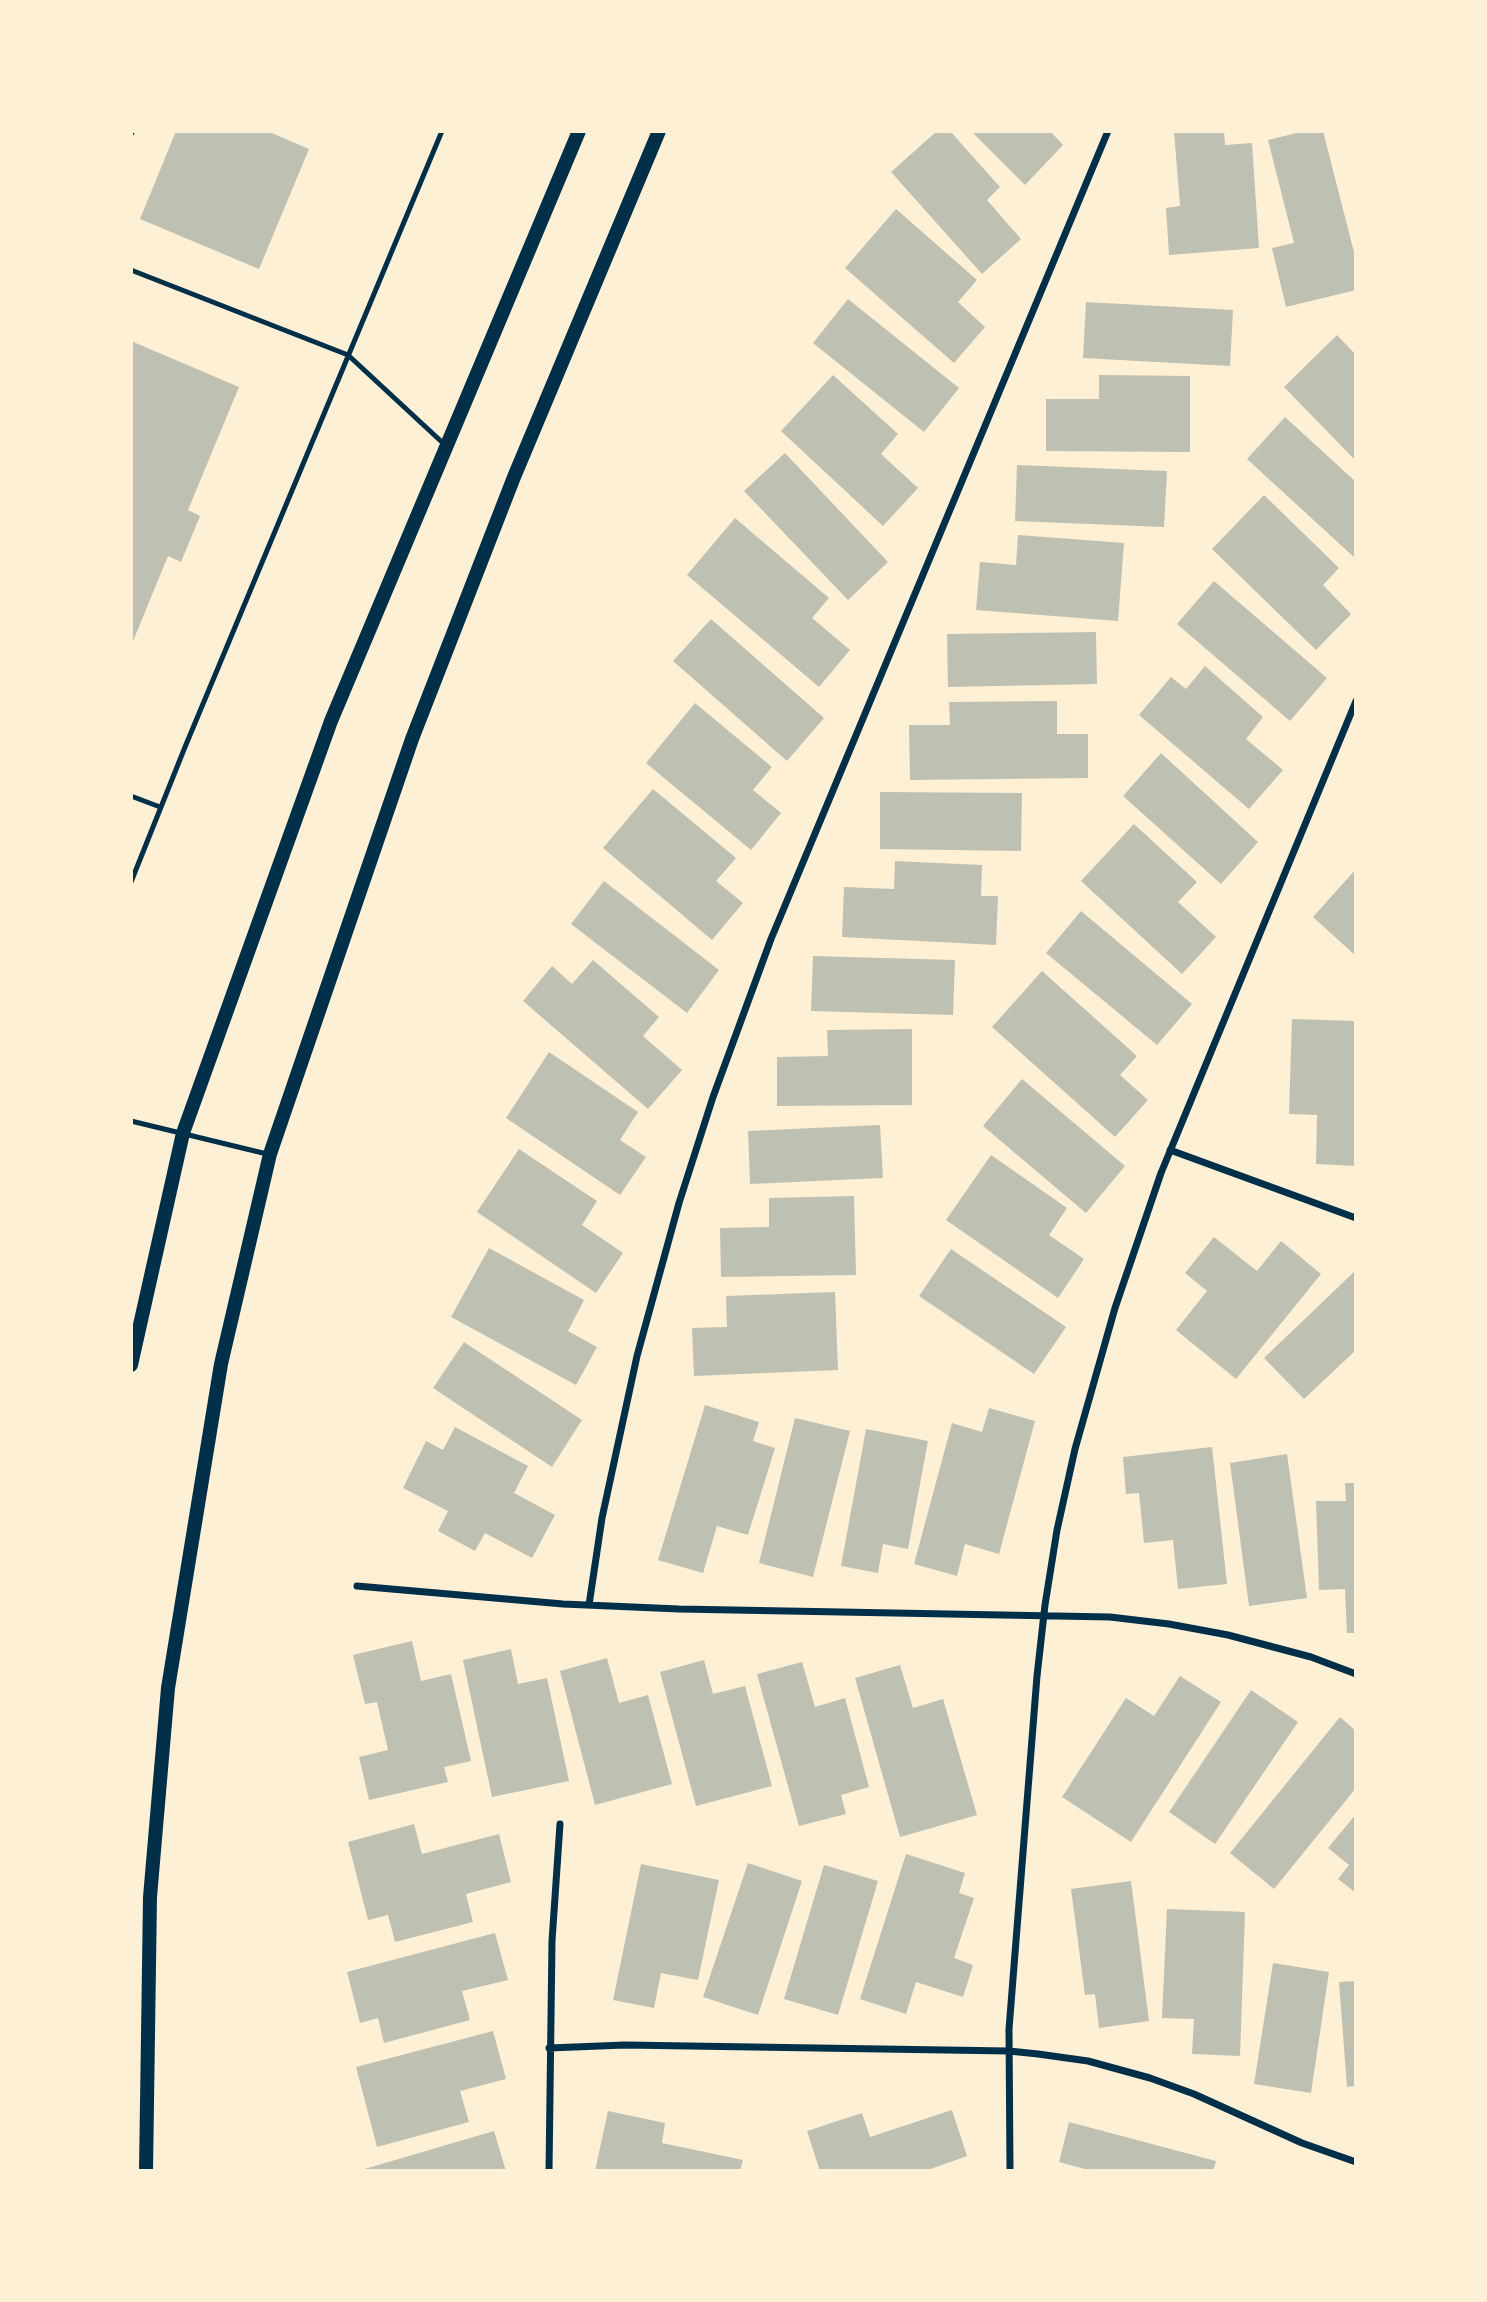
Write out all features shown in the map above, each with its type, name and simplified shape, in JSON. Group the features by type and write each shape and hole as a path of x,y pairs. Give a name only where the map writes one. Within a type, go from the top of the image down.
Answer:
{"main road":[{"path":"131,1365 183,1133 331,721 579,131"},
{"path":"146,2171 150,1897 168,1688 221,1364 270,1154 412,740 514,477 659,131"}],"street":[{"path":"589,1605 604,1506 637,1356 679,1203 713,1097 776,926 1108,131"},
{"path":"1010,2171 1009,2051 1034,1711 1057,1530 1083,1418 1115,1308 1170,1150 1352,719 1356,701"},
{"path":"1170,1150 1356,1218"},
{"path":"357,1586 563,1604 679,1609 1110,1617 1193,1628 1277,1647 1356,1674"},
{"path":"549,2171 552,1941 560,1824"},
{"path":"549,2048 625,2045 1009,2051 1087,2061 1135,2073 1194,2094 1302,2143 1356,2162"}],"lane":[{"path":"131,882 442,131"},
{"path":"131,270 348,355 447,446"},
{"path":"131,796 160,807"},
{"path":"131,1121 270,1154"}],"building":[{"path":"176,131 267,131 309,149 259,269 140,219"},
{"path":"937,131 950,131 1000,187 987,200 1021,239 982,274 891,172"},
{"path":"971,131 1050,131 1063,145 1025,185"},
{"path":"1174,131 1224,131 1225,145 1252,143 1259,248 1169,255 1166,208 1180,206"},
{"path":"1305,131 1323,131 1356,260 1356,290 1286,307 1272,248 1294,243 1268,140"},
{"path":"896,209 977,280 958,302 985,327 954,363 845,268"},
{"path":"848,299 959,388 924,432 813,343"},
{"path":"1086,302 1233,310 1230,366 1083,358"},
{"path":"1337,335 1356,355 1356,461 1284,387"},
{"path":"131,341 239,387 188,510 200,516 181,562 168,556 131,646"},
{"path":"833,375 898,434 881,454 918,488 883,526 781,431"},
{"path":"1099,375 1190,376 1190,452 1046,451 1046,399 1099,399"},
{"path":"1285,417 1356,482 1356,559 1247,459"},
{"path":"785,453 888,562 848,600 744,491"},
{"path":"1017,465 1167,471 1164,527 1015,521"},
{"path":"1264,495 1339,568 1323,585 1351,614 1316,650 1212,549"},
{"path":"735,518 829,598 812,618 850,650 819,687 687,575"},
{"path":"1018,535 1124,543 1118,621 976,610 980,562 1016,565"},
{"path":"1214,581 1327,678 1290,721 1177,624"},
{"path":"711,619 824,718 787,761 673,661"},
{"path":"1096,632 1097,684 948,687 947,634"},
{"path":"1205,666 1263,717 1246,739 1283,770 1249,809 1139,715 1171,677 1186,689"},
{"path":"1057,701 1057,734 1088,734 1088,778 910,780 909,725 950,725 949,702"},
{"path":"695,703 772,767 753,790 781,813 751,850 646,763"},
{"path":"1161,753 1258,842 1221,884 1123,796"},
{"path":"653,789 736,858 716,881 743,903 712,940 603,848"},
{"path":"880,792 1022,793 1021,851 880,849"},
{"path":"1134,824 1197,882 1178,902 1216,937 1182,974 1081,881"},
{"path":"895,861 982,865 981,896 998,896 996,945 842,937 844,887 894,889"},
{"path":"1356,869 1356,956 1313,917"},
{"path":"604,881 719,970 687,1013 571,924"},
{"path":"1081,911 1192,1004 1157,1045 1046,953"},
{"path":"813,956 955,960 953,1015 811,1011"},
{"path":"593,960 659,1017 643,1036 682,1070 648,1109 523,1001 552,966 572,984"},
{"path":"1042,971 1137,1056 1120,1075 1148,1100 1115,1137 992,1027"},
{"path":"1292,1019 1356,1021 1356,1166 1316,1164 1317,1115 1289,1114"},
{"path":"912,1029 912,1105 777,1106 777,1057 828,1056 827,1030"},
{"path":"549,1052 638,1112 620,1140 646,1157 620,1195 506,1118"},
{"path":"1022,1079 1125,1166 1086,1213 983,1126"},
{"path":"880,1125 883,1178 750,1184 748,1131"},
{"path":"519,1149 597,1201 582,1225 623,1253 596,1293 477,1212"},
{"path":"991,1155 1067,1208 1049,1235 1084,1259 1058,1298 946,1220"},
{"path":"854,1196 856,1275 721,1277 720,1228 769,1227 769,1198"},
{"path":"1214,1237 1257,1271 1281,1241 1321,1274 1236,1379 1176,1330 1207,1291 1185,1273"},
{"path":"489,1248 584,1300 568,1331 597,1347 576,1385 451,1317"},
{"path":"951,1249 1066,1327 1034,1374 919,1296"},
{"path":"1356,1270 1356,1350 1304,1399 1264,1358"},
{"path":"835,1292 838,1370 694,1376 692,1328 727,1327 726,1296"},
{"path":"464,1342 582,1420 552,1467 433,1388"},
{"path":"705,1405 759,1422 753,1441 775,1448 748,1535 717,1526 703,1573 658,1560"},
{"path":"989,1408 1035,1421 999,1554 965,1544 957,1576 914,1564 952,1423 982,1432"},
{"path":"795,1418 850,1431 813,1577 759,1563"},
{"path":"455,1427 528,1466 514,1493 555,1515 532,1558 485,1533 475,1551 438,1531 448,1511 403,1488 426,1441 443,1450"},
{"path":"866,1429 928,1441 908,1549 883,1544 878,1573 841,1566"},
{"path":"1212,1447 1227,1584 1178,1589 1173,1540 1144,1543 1139,1493 1126,1494 1123,1457"},
{"path":"1287,1454 1307,1598 1249,1606 1230,1463"},
{"path":"1345,1483 1356,1483 1356,1633 1347,1633 1345,1589 1319,1590 1316,1501 1346,1501"},
{"path":"412,1641 421,1681 451,1674 471,1761 444,1767 448,1782 369,1800 359,1757 388,1750 377,1702 365,1704 353,1655"},
{"path":"511,1649 518,1684 547,1678 569,1781 492,1797 463,1660"},
{"path":"607,1658 619,1703 648,1695 672,1784 595,1805 560,1671"},
{"path":"704,1660 713,1694 745,1686 772,1786 696,1806 660,1672"},
{"path":"802,1662 815,1707 845,1698 869,1787 841,1795 846,1814 799,1826 757,1674"},
{"path":"900,1665 913,1708 943,1699 977,1815 900,1837 855,1678"},
{"path":"1180,1676 1221,1702 1131,1842 1062,1797 1126,1698 1154,1716"},
{"path":"1251,1690 1298,1722 1215,1844 1169,1812"},
{"path":"1340,1717 1356,1731 1356,1788 1274,1889 1230,1853"},
{"path":"1356,1814 1356,1893 1338,1879 1349,1865 1328,1848"},
{"path":"414,1824 422,1854 499,1834 511,1882 466,1894 473,1922 395,1942 388,1915 368,1920 348,1842"},
{"path":"906,1854 965,1873 959,1893 974,1898 954,1958 973,1965 963,1997 916,1982 906,2014 860,1999"},
{"path":"748,1863 802,1881 758,2015 703,1997"},
{"path":"641,1864 719,1880 698,1980 661,1973 654,2008 613,2000"},
{"path":"824,1865 878,1881 838,2015 784,1999"},
{"path":"1131,1881 1149,2021 1099,2028 1095,1994 1085,1995 1071,1889"},
{"path":"1167,1909 1245,1912 1240,2056 1192,2054 1194,2019 1162,2018"},
{"path":"495,1933 508,1980 462,1991 470,2020 384,2043 378,2018 360,2023 347,1972"},
{"path":"1273,1963 1329,1972 1311,2093 1254,2084"},
{"path":"1356,1981 1356,2086 1347,2087 1339,1982"},
{"path":"493,2031 506,2079 460,2091 469,2122 377,2147 356,2067"},
{"path":"952,2110 967,2156 925,2171 820,2171 807,2131 862,2113 870,2137"},
{"path":"608,2111 665,2123 662,2143 743,2160 740,2171 595,2171"},
{"path":"1069,2122 1216,2161 1213,2171 1092,2171 1059,2162"},
{"path":"494,2131 506,2171 361,2171 361,2170"}]}
